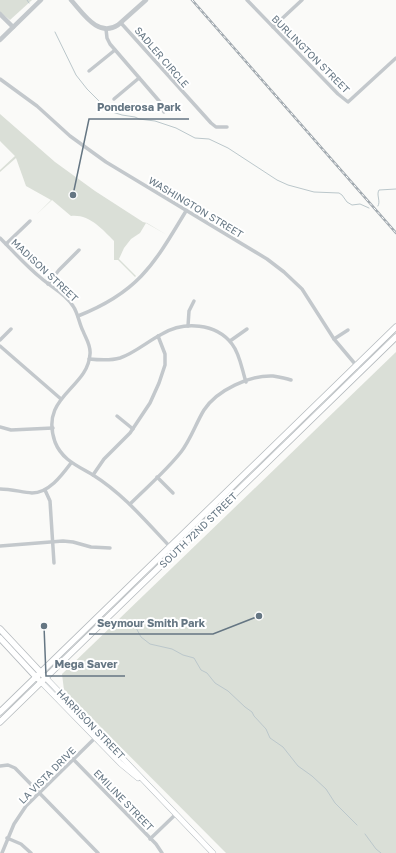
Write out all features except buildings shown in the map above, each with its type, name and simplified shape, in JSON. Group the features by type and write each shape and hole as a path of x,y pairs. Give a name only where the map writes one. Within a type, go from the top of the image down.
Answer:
{"main road":[{"name":"SOUTH 72ND STREET","path":"0,712 396,327"},
{"name":"SOUTH 72ND STREET","path":"0,722 396,337"},
{"name":"HARRISON STREET","path":"0,629 39,675"},
{"name":"HARRISON STREET","path":"0,638 126,760 148,786 214,853"},
{"name":"HARRISON STREET","path":"44,680 95,738 121,764 148,786"}],"street":[{"path":"0,40 41,0"},
{"path":"71,0 96,26 106,29 113,28 121,23 146,0"},
{"name":"BURLINGTON STREET","path":"247,0 338,94 348,102 396,58"},
{"path":"273,27 302,0"},
{"path":"0,14 13,27"},
{"name":"SADLER CIRCLE","path":"121,23 210,123 216,127 227,127"},
{"path":"106,29 108,40 160,102 164,112"},
{"path":"89,72 115,50"},
{"path":"114,99 139,78"},
{"name":"WASHINGTON STREET","path":"0,79 37,106 88,150 267,259 284,272 306,296 334,340 361,371"},
{"path":"78,316 111,301 140,279 155,262 186,211"},
{"path":"6,244 30,221"},
{"name":"MADISON STREET","path":"0,238 29,268 70,301 78,316 89,346 89,359"},
{"path":"48,284 79,250"},
{"path":"188,326 189,311 194,301"},
{"path":"175,552 130,504 93,475 71,463 63,455 53,435 52,428 54,413 61,399 84,372 89,359 110,360 120,358 158,336 182,326 199,326 211,329 230,341 236,351 246,382"},
{"path":"230,341 247,329"},
{"path":"0,340 11,330"},
{"path":"334,340 348,330"},
{"path":"93,475 104,459 133,429 150,403 164,368 165,354 158,336"},
{"path":"0,346 61,399"},
{"path":"130,504 182,451 204,411 211,402 227,389 269,376 291,380"},
{"path":"117,416 133,429"},
{"path":"0,427 11,430 52,428"},
{"path":"0,489 33,493 41,492 51,486 71,463"},
{"path":"158,477 173,493"},
{"path":"45,490 50,501 54,563"},
{"path":"0,546 68,541 91,547 110,548"},
{"name":"LA VISTA DRIVE","path":"2,853 22,812 73,759 100,734"},
{"name":"EMILINE STREET","path":"73,759 162,853"},
{"path":"0,766 6,764 13,766 98,853"},
{"path":"150,839 176,814"},
{"path":"8,838 21,844 31,853"}],"shaded area":[{"path":"0,0 32,0 10,20 0,12"},
{"path":"0,114 55,162 95,191 143,222 147,223 167,235 146,223 140,233 131,239 124,248 119,259 136,276 135,277 118,260 114,260 114,241 95,223 84,217 71,216 52,200 36,215 51,200 26,186 16,158 0,172 0,170 15,156 0,141"},
{"path":"396,352 396,853 226,853 64,690 62,674"}],"waterway":[{"path":"55,32 76,75 87,89 109,111 139,119 155,121 176,128 195,138 209,139 228,148 277,180 288,185 314,192 339,193 352,205 360,204 369,208"},
{"path":"378,206 379,190 396,189"},
{"path":"134,621 141,637 150,644 172,649 183,655 194,658 201,670 207,673 215,683 228,691 252,712 266,729 270,738 283,747 298,766 326,789 335,803 357,825"},
{"path":"365,834 376,849 381,853"}],"railway":[{"path":"192,0 396,233"}],"place":[{"name":"Ponderosa Park","path":"73,195"},
{"name":"Seymour Smith Park","path":"259,616"},
{"name":"Mega Saver","path":"44,626"}]}
